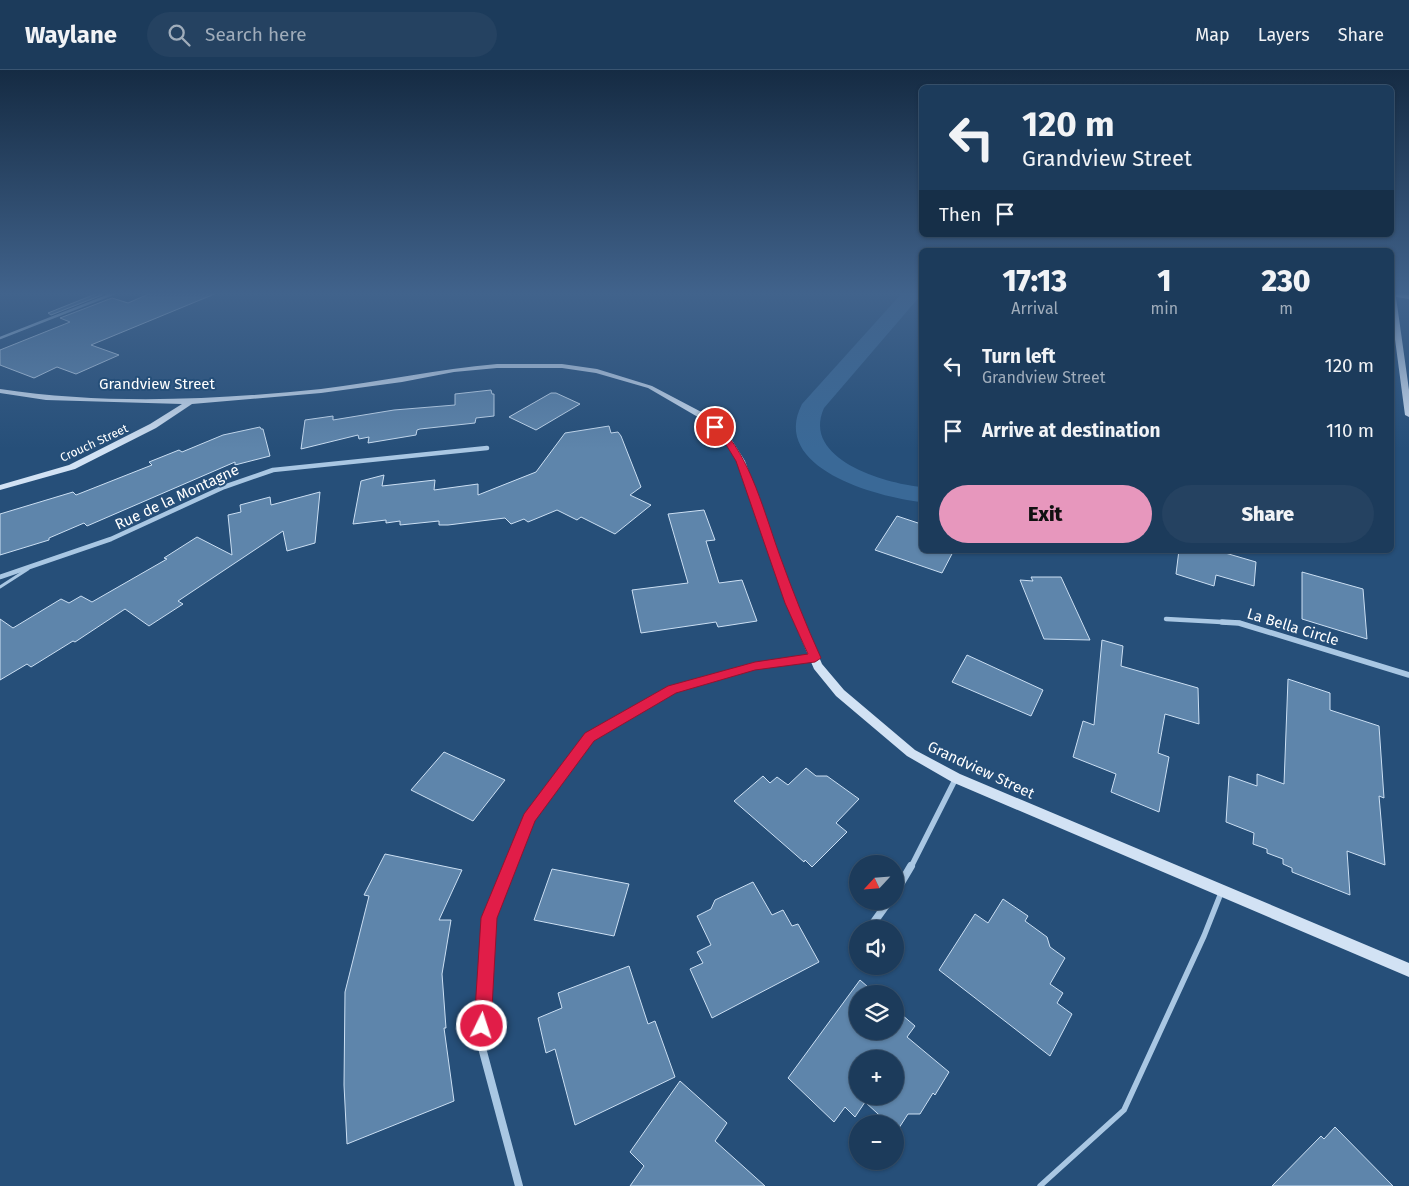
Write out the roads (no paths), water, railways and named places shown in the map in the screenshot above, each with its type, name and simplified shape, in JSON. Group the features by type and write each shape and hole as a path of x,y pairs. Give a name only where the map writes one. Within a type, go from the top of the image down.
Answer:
{"main road":[{"path":"1399,345 1409,415"},
{"name":"Grandview Street","path":"0,391 46,398 190,402 321,391 402,380 454,370 497,366 562,366 597,371 650,387 706,418 725,436 741,461 791,603 818,666 840,693 911,753 956,778 1409,970"},
{"name":"Crouch Street","path":"0,488 72,467 153,426 190,402"}],"street":[{"name":"Rue de la Montagne","path":"0,576 111,540 173,512 216,488 252,475 273,470 487,448"},
{"name":"La Bella Circle","path":"1166,618 1239,623 1409,675"},
{"path":"520,1186 481,1044 489,918 529,818 590,737 672,690 755,666 815,658"},
{"path":"904,880 956,778"}],"lane":[{"path":"0,587 29,568"},
{"path":"1040,1186 1124,1110 1204,936 1222,891"}]}
